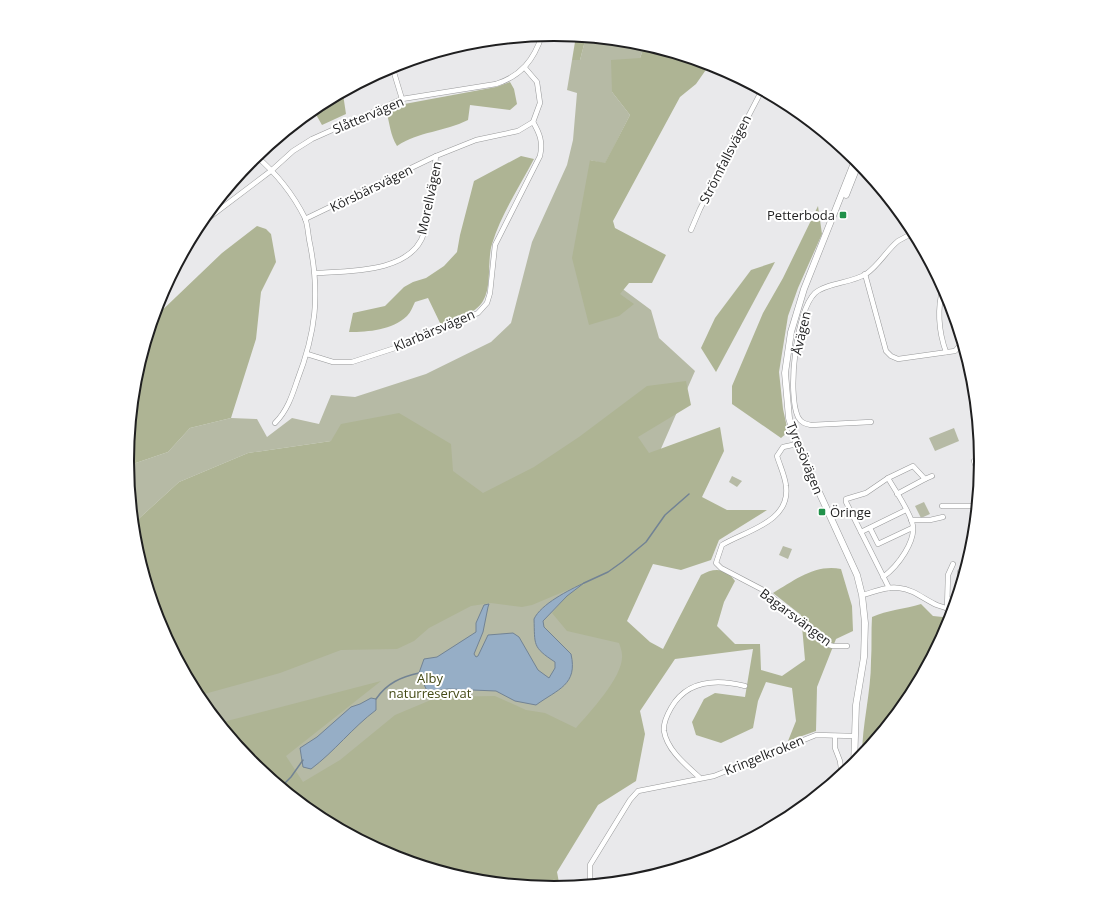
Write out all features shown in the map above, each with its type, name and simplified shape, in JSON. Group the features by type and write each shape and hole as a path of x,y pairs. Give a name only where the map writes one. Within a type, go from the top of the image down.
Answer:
{"main road":[{"name":"Tyresövägen","path":"853,165 804,289 786,356 786,394 789,418 797,444 856,575 862,595 866,623 864,656 856,705 854,757"},
{"name":"Tyresövägen","path":"823,244 833,225 856,169"}],"street":[{"name":"Slåttervägen","path":"217,212 272,170 294,151 312,139 402,99 496,84 510,79 525,68 537,50 540,42"},
{"path":"525,68 537,82 540,104 533,122"},
{"path":"394,73 402,99"},
{"name":"Strömfallsvägen","path":"691,230 700,209 760,94"},
{"name":"Morellvägen","path":"315,273 369,270 394,262 408,254 418,245 424,233 436,156 476,140 518,131 533,122"},
{"name":"Klarbärsvägen","path":"307,354 333,362 352,362 398,347 478,313 487,303 490,293 495,245 540,156 542,146 541,136 533,122"},
{"name":"Körsbärsvägen","path":"305,219 436,156"},
{"path":"261,160 272,170 305,219 315,273 316,309 307,354 291,398 283,414 275,423"},
{"name":"Åvägen","path":"872,422 811,425 804,423 798,417 793,384 794,360 798,336 809,300 820,289 844,283 865,274 899,241 909,236"},
{"path":"865,274 886,351 891,356 898,359 955,351 959,346"},
{"path":"941,296 939,303 939,323 944,352"},
{"name":"Bagarsvängen","path":"797,444 783,447 777,456 786,486 786,499 781,510 766,522 722,545 716,563 721,568 765,591 829,645 847,646"},
{"path":"889,588 846,499 866,493 888,478 913,466 925,479"},
{"path":"897,494 932,476"},
{"path":"883,577 899,562 911,536 912,528 911,520 888,478"},
{"path":"942,506 972,506"},
{"path":"861,532 906,510"},
{"path":"911,520 930,520 943,517"},
{"path":"870,528 878,544 912,528"},
{"path":"862,595 889,588 907,589 934,605 947,609 948,575 953,564"},
{"path":"948,600 952,599"},
{"path":"699,777 676,754 666,735 664,725 669,711 675,701 685,692 702,683 729,682 745,686"},
{"name":"Kringelkroken","path":"590,880 590,865 630,800 638,791 699,777 714,776 816,735 854,736"},
{"path":"835,736 835,748 840,761 841,769"}],"green space":[{"path":"575,42 585,42 580,60 572,60"},
{"name":"Alby naturreservat","path":"585,42 643,50 640,58 612,92 630,115 605,164 590,160 620,287 651,310 659,338 695,371 586,620 655,650 476,875 419,860 369,839 344,826 321,811 277,778 238,739 205,695 190,672 166,622 331,441 248,453 179,482 138,519 134,464 168,452 190,428 231,418 257,419 267,437 292,418 319,424 331,395 355,397 426,374 491,342 511,323 532,242 567,165 573,140 577,93 567,90 572,60 580,60"},
{"path":"643,50 690,63 706,69 696,84 680,97 613,221 615,228 666,255 652,283 629,283 620,294 634,304 619,316 589,325 572,258 590,160 605,163 630,115 612,92 611,60 640,58"},
{"path":"510,82 514,89 517,104 510,110 470,105 468,120 450,127 414,137 397,146 391,133 386,111 399,105 496,87"},
{"path":"343,97 346,114 322,125 316,115"},
{"path":"521,156 534,159 500,222 492,244 488,288 480,306 464,316 441,325 428,298 415,302 411,311 401,321 372,331 349,332 353,313 385,306 404,287 413,282 426,278 444,266 457,252 474,181"},
{"path":"818,206 822,234 798,288 788,316 779,372 783,409 788,432 781,438 732,404 732,386 763,313 783,278"},
{"path":"257,226 266,229 271,234 276,262 261,292 256,339 231,418 190,428 168,452 134,464 135,434 142,379 148,353 162,310 222,253"},
{"path":"775,262 716,372 701,348 715,318 751,270"},
{"name":"Alby naturreservat","path":"686,381 691,405 638,437 649,453 720,427 724,451 702,497 727,510 767,510 719,540 711,560 681,570 653,564 627,621 650,642 663,649 701,575 715,570 724,571 728,573 735,581 724,602 717,626 735,644 760,644 761,670 782,676 805,660 801,615 773,593 797,578 814,571 832,568 841,569 852,606 853,631 836,639 817,687 816,731 788,741 796,721 792,688 766,682 758,701 753,728 721,743 696,735 692,722 704,699 715,693 745,697 753,649 675,659 640,711 645,734 636,781 598,805 557,872 559,882 554,882 500,878 446,868 419,860 369,839 344,826 299,795 277,778 238,739 225,722 381,681 286,756 303,782 340,760 395,715 438,697 495,696 526,710 545,713 576,728 605,693 618,673 621,664 621,650 619,643 567,631 552,613 567,596 582,584 532,605 522,607 491,603 471,606 429,628 414,641 397,649 341,650 280,673 204,694 190,672 177,647 156,597 142,544 138,519 179,482 248,453 331,441 341,424 399,413 451,444 453,471 483,493 534,467 579,437 647,386"},
{"path":"954,428 959,441 935,451 929,438"},
{"path":"732,476 742,481 737,487 729,482"},
{"path":"924,502 930,514 921,518 915,506"},
{"path":"783,546 792,549 788,559 779,555"},
{"path":"921,604 933,616 945,617 919,672 888,717 862,748 871,673 872,617"}],"water":[{"path":"584,583 567,596 543,621 544,627 571,654 572,673 569,680 559,690 536,705 515,701 496,691 449,689 427,691 419,673 424,659 437,657 476,632 476,623 484,605 489,604 483,632 474,654 476,657 478,656 488,635 513,633 519,637 538,670 549,678 555,668 555,662 542,653 536,645 534,635 534,619 549,603"},
{"path":"371,698 376,699 376,710 311,769 303,767 300,748 317,737 351,707"}],"waterway":[{"path":"584,583 608,572 646,542 665,515 689,494"},
{"path":"376,699 380,693 390,685 406,676 419,673"},
{"path":"284,784 303,760"}],"place":[{"name":"Petterboda","path":"843,215"},
{"name":"Öringe","path":"822,512"}]}
